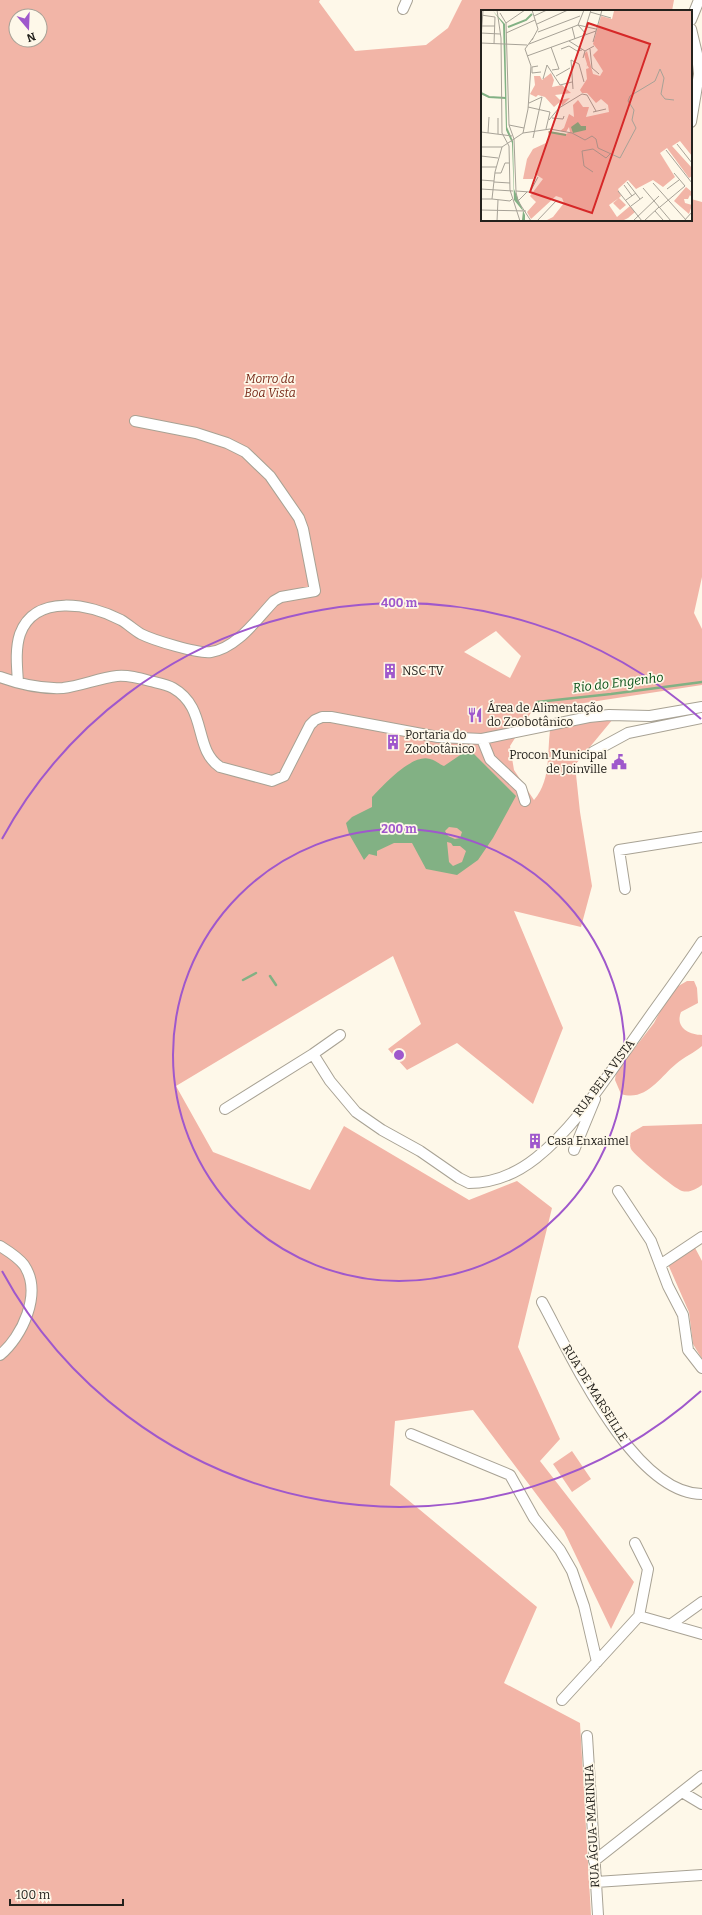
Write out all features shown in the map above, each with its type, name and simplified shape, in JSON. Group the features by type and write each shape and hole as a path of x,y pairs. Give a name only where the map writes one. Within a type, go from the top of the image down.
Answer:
{"street":[{"path":"692,16 699,0"},
{"path":"692,33 697,54 699,74 692,116"},
{"path":"18,682 17,647 20,634 26,623 36,612 48,607 72,606 101,612 121,620 141,634 196,651 210,652 223,648 236,640 278,599 289,595 315,591 303,529 299,518 270,476 245,452 227,443 196,433 135,422"},
{"path":"0,677 44,687 63,688 118,676 129,676 171,687 180,692 192,706 207,752 214,763 220,767 272,781 284,776 310,724 322,717 355,720 438,737 482,739 589,716 666,714 702,707"},
{"path":"676,724 682,711"},
{"path":"666,714 676,724"},
{"path":"593,752 628,734 702,718"},
{"path":"482,739 490,759 521,788 525,801"},
{"path":"625,889 619,850 702,837"},
{"name":"RUA BELA VISTA","path":"313,1054 343,1098 362,1116 470,1183 484,1183 500,1179 535,1159 563,1134 599,1088 702,942"},
{"path":"224,1109 313,1054 340,1035"},
{"path":"574,1150 599,1088"},
{"path":"618,1190 646,1232 668,1286 683,1315 688,1350 702,1368"},
{"path":"660,1265 702,1237"},
{"path":"0,1246 24,1265 29,1275 31,1294 25,1322 10,1346 0,1355"},
{"name":"RUA DE MARSEILLE","path":"542,1302 587,1384 629,1448 651,1472 668,1484 687,1493 702,1494"},
{"path":"411,1434 510,1475 534,1518 560,1550 572,1571 584,1606 597,1662"},
{"path":"562,1700 639,1616 648,1569 635,1543"},
{"path":"670,1625 702,1602"},
{"path":"639,1616 702,1634"},
{"name":"RUA ÁGUA-MARINHA","path":"587,1736 598,1915"},
{"path":"594,1861 702,1776"},
{"path":"682,1792 702,1804"},
{"path":"596,1882 702,1875"}],"green space":[{"name":"Morro da Boa Vista","path":"0,0 320,0 319,2 355,51 426,45 448,28 462,0 674,0 672,10 481,10 481,221 692,221 692,199 702,202 702,577 694,613 702,629 702,685 532,711 510,746 514,770 534,800 546,776 550,730 587,721 613,719 575,765 580,812 592,886 581,927 514,911 563,1028 533,1104 457,1043 407,1070 388,1049 421,1024 393,956 176,1086 213,1152 310,1190 344,1126 469,1200 517,1181 552,1208 518,1347 560,1439 540,1461 634,1582 611,1629 564,1531 473,1410 395,1421 390,1485 537,1607 504,1683 580,1723 591,1915 0,1915","holes":["496,631 521,656 510,678 464,652"]},
{"path":"687,981 694,981 697,988 698,1003 681,1012 680,1022 681,1026 688,1032 702,1035 702,1046 670,1069 652,1087 638,1095 630,1096 621,1094 615,1080 616,1072 654,1023 667,998 675,988"},
{"path":"702,1124 702,1185 693,1190 682,1191 678,1189 631,1149 631,1133 643,1126"},
{"path":"693,1244 702,1261 702,1359 693,1344 689,1312 667,1262"},
{"path":"572,1451 591,1479 572,1492 553,1464"}],"shaded area":[{"path":"469,749 516,796 493,838 478,860 457,875 426,869 412,843 394,843 377,851 377,856 369,854 364,860 349,834 346,823 352,817 372,807 372,797 407,765 423,758 432,760 444,766","holes":["449,827 457,828 462,832 460,838 455,839 448,836 445,831","447,842 451,843 453,846 460,846 466,851 462,862 453,866 449,862"]}],"waterway":[{"name":"Rio do Engenho","path":"537,702 702,682"},
{"path":"243,980 256,973"},
{"path":"270,976 276,985"}],"place":[{"name":"NSC TV","path":"390,671"},
{"name":"Área de Alimentação do Zoobotânico","path":"475,715"},
{"name":"Portaria do Zoobotânico","path":"393,742"},
{"name":"Procon Municipal de Joinville","path":"619,762"},
{"name":"Casa Enxaimel","path":"535,1141"}]}
